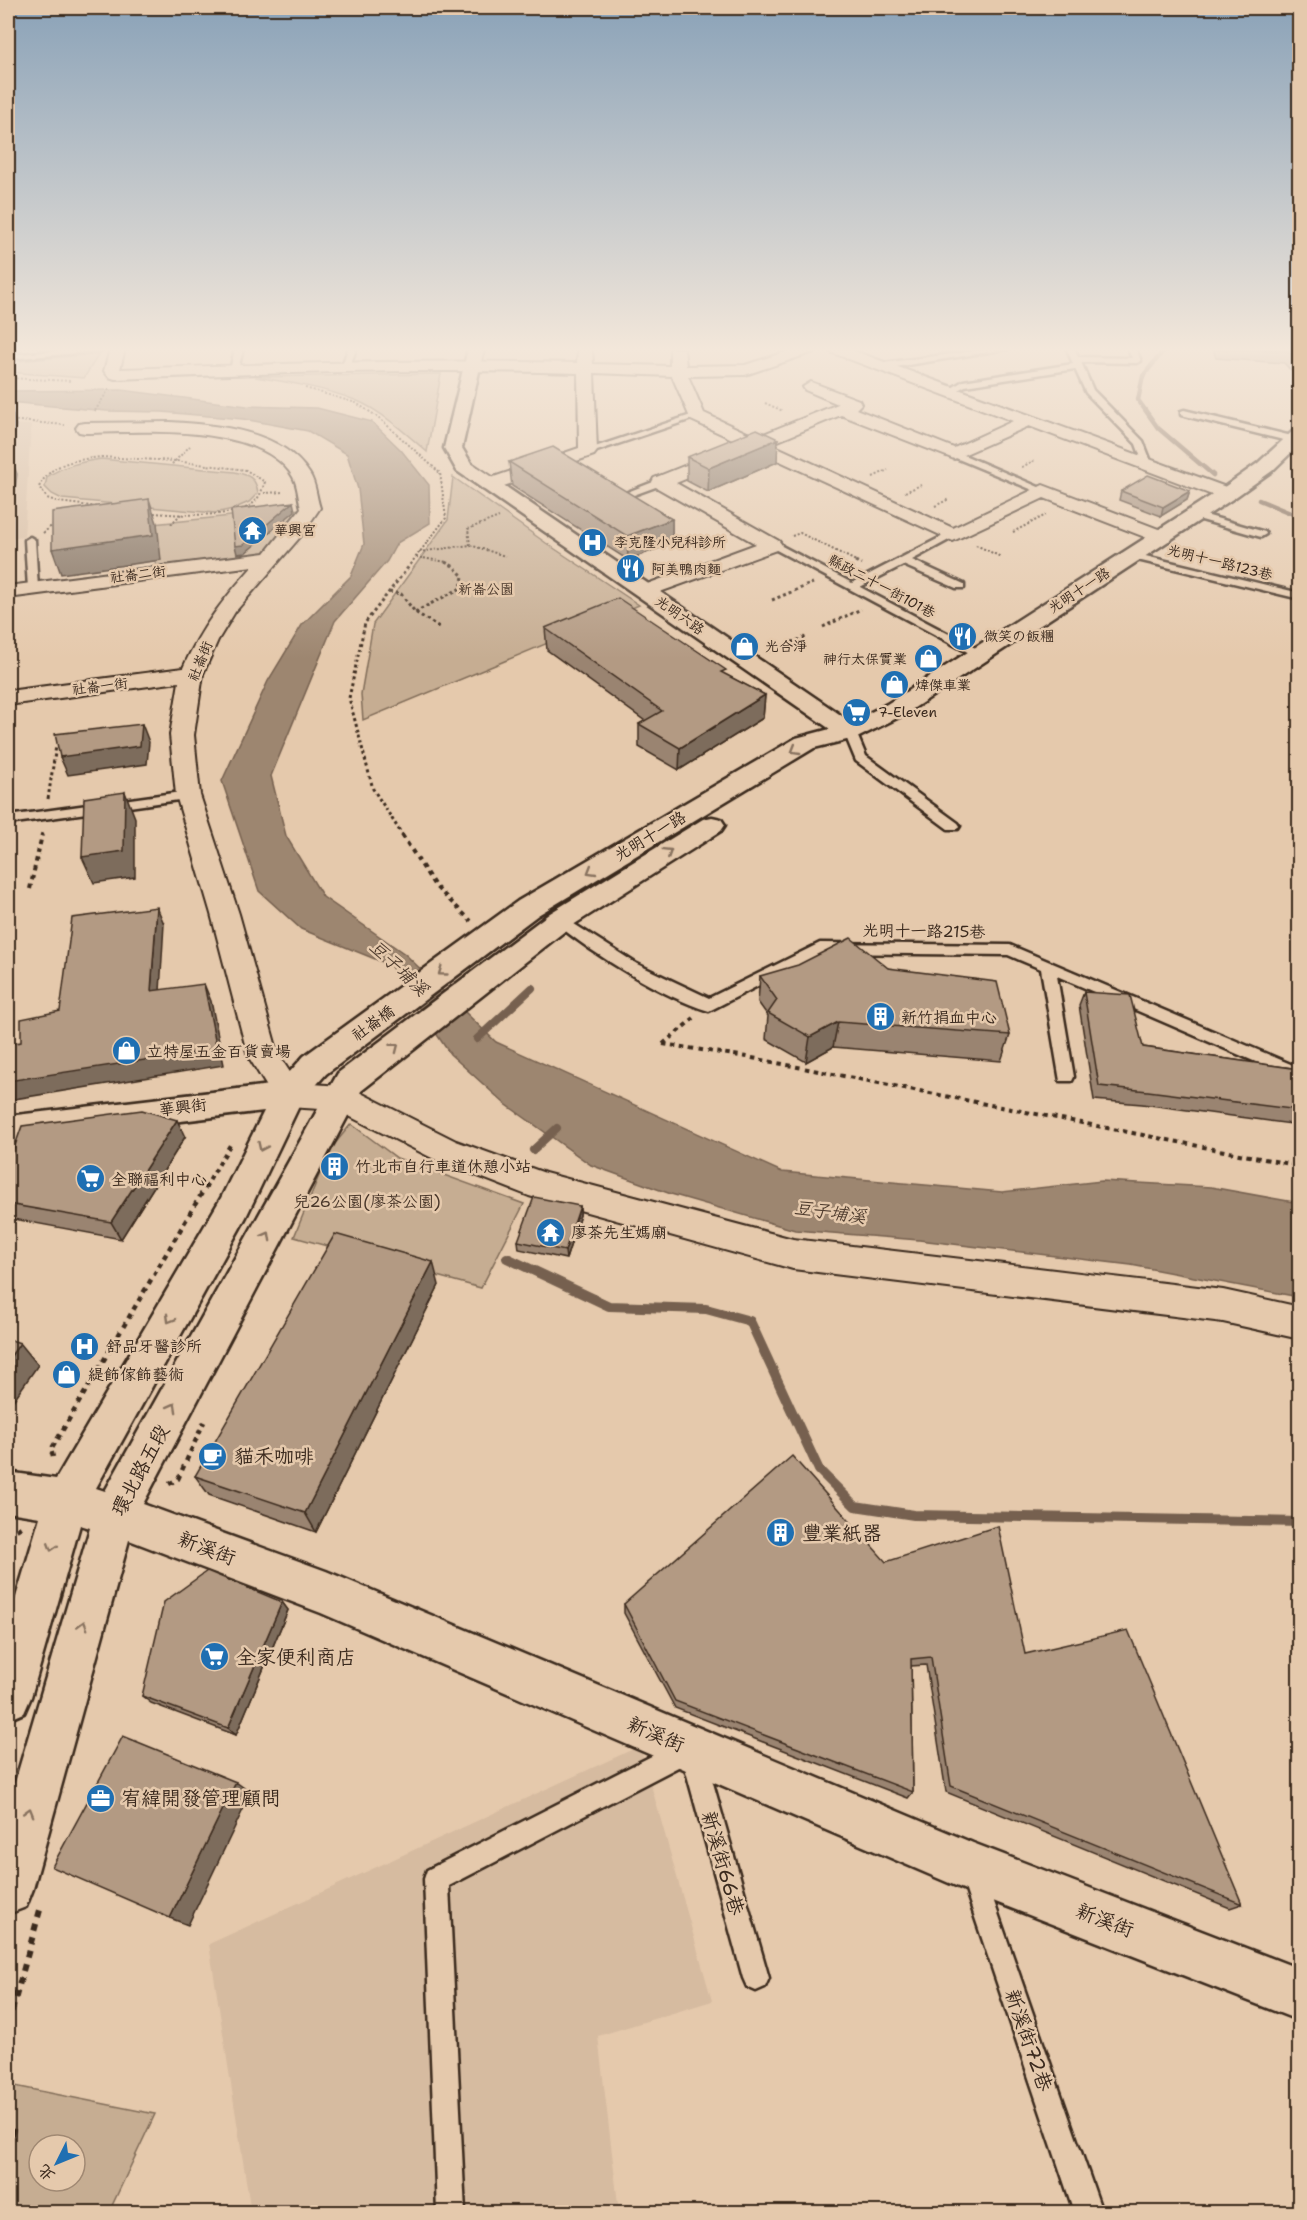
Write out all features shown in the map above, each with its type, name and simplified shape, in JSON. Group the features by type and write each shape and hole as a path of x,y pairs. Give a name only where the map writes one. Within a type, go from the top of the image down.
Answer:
{"street":[{"name":"社崙街","path":"274,453 302,475 311,508 294,532 226,609 207,640 192,674 182,735 188,795 225,914 263,1056 288,1095"},
{"name":"光明六路","path":"456,453 464,467 489,485 850,732"},
{"path":"489,485 583,453"},
{"path":"661,482 735,453"},
{"path":"779,453 953,535 1043,491 1162,537"},
{"path":"950,453 957,453"},
{"path":"1116,453 1227,494"},
{"name":"光明十一路","path":"482,930 528,908 805,743 850,732 896,710 1227,494 1281,453"},
{"path":"661,482 772,545"},
{"path":"646,591 772,545"},
{"name":"社崙二街","path":"8,592 270,558"},
{"name":"社崙一街","path":"8,698 192,674"},
{"name":"光明十一路","path":"514,954 560,920 822,755 850,732"},
{"name":"社崙橋","path":"288,1095 315,1065 482,930"},
{"name":"社崙橋","path":"345,1090 514,954"},
{"path":"8,1697 66,1501 234,1207 288,1095 345,1090 445,1150 541,1186 793,1254 1223,1306 1299,1323"},
{"name":"環北路五段","path":"8,1889 115,1514 345,1090"},
{"name":"華興街","path":"8,1129 288,1095"},
{"name":"新溪街","path":"8,1492 66,1501 115,1514 326,1593 970,1867 1299,1995"}],"lane":[{"path":"1143,453 1147,464"},
{"path":"954,454 1043,491"},
{"path":"617,498 661,482"},
{"path":"1195,515 1261,534"},
{"path":"852,587 953,535"},
{"path":"30,540 33,588"},
{"name":"縣政二十一街101巷","path":"772,545 979,654"},
{"name":"光明十一路123巷","path":"1133,556 1299,596"},
{"path":"904,561 960,586"},
{"path":"850,732 860,758 952,826"},
{"path":"8,820 188,795"},
{"path":"560,920 575,933 660,982 710,1005"},
{"name":"光明十一路215巷","path":"710,1005 820,948 1010,950 1299,1075"},
{"path":"1048,966 1066,1077"},
{"path":"451,2212 436,1879 691,1748"},
{"name":"新溪街66巷","path":"691,1748 756,1978"},
{"name":"新溪街72巷","path":"970,1867 1088,2212"}],"path":[{"path":"417,453 440,473 446,518 365,623 350,701 373,789 435,886 482,930"},
{"path":"101,457 176,461 246,470 265,482 264,493 253,505 236,512 204,516 59,502 47,498 39,487 43,475 53,468 74,461 101,457"},
{"path":"264,493 288,492 283,485"},
{"path":"1013,532 1070,501"},
{"path":"68,511 76,504"},
{"path":"470,545 468,529 499,517 502,512"},
{"path":"171,524 181,514"},
{"path":"30,540 46,532 61,518"},
{"path":"772,545 800,533 861,564"},
{"path":"419,552 470,545 505,556"},
{"path":"415,612 427,603 461,588 463,576 454,564 439,559 416,557"},
{"path":"772,600 830,575"},
{"path":"388,592 401,594 415,612 439,627"},
{"path":"824,627 878,602"},
{"path":"746,661 806,637"},
{"path":"710,1005 663,1044 747,1057 1299,1166"},
{"path":"8,2149 14,2125"}],"shaded area":[{"path":"8,453 29,453 24,537 8,539"},
{"path":"640,1746 712,2001 598,2036 619,2212 251,2212 209,1944"}],"green space":[{"path":"101,459 235,472 251,478 258,493 249,502 215,513 62,499 45,487 47,477 60,470"},
{"name":"新崙公園","path":"453,477 639,605 363,720 361,694 373,624 448,520"},
{"path":"311,508 270,558 156,572 153,524"},
{"name":"兒26公園(廖茶公園)","path":"351,1124 397,1158 524,1204 481,1288 294,1237 329,1151"},
{"path":"10,2085 155,2114 109,2212 8,2212 8,2095"}],"water":[{"name":"豆子埔溪","path":"345,453 403,453 429,485 430,523 397,543 387,561 335,621 271,776 286,836 323,897 405,954 496,1042 782,1172 1002,1192 1102,1181 1211,1187 1299,1203 1299,1297 1131,1265 919,1240 795,1230 671,1194 591,1165 504,1103 450,1054 390,965 301,929 259,891 222,781 268,681 302,625 351,576 364,544 358,489"}],"building":[{"path":"537,453 562,453 672,519 627,536 509,462"},
{"path":"698,453 746,453 709,468 687,457"},
{"path":"12,461 8,491 8,462"},
{"path":"1148,475 1190,491 1163,507 1121,491"},
{"path":"149,499 153,535 52,549 52,512"},
{"path":"293,502 243,545 235,546 231,510"},
{"path":"618,598 726,670 721,672 765,695 680,748 639,724 662,711 545,628"},
{"path":"142,724 140,746 60,757 55,734"},
{"path":"125,792 124,851 82,857 84,798"},
{"path":"157,907 151,991 204,984 217,1049 8,1081 8,1044 21,1042 21,1019 60,1011 72,918"},
{"path":"851,938 888,968 997,982 1010,1035 838,1022 810,1037 768,1013 777,1000 760,976 798,965"},
{"path":"1084,992 1130,995 1143,1047 1299,1069 1299,1110 1099,1086"},
{"name":"全聯福利中心","path":"142,1110 177,1120 111,1222 8,1204 8,1165 22,1126"},
{"name":"廖茶先生媽廟","path":"534,1197 580,1206 565,1251 518,1241"},
{"path":"335,1234 433,1262 305,1513 195,1476"},
{"path":"8,1339 20,1343 8,1360"},
{"path":"792,1456 886,1562 998,1526 1025,1654 1128,1630 1242,1904 951,1786 931,1657 911,1659 913,1792 675,1701 624,1604"},
{"name":"全家便利商店","path":"207,1571 282,1602 228,1728 142,1696 164,1602"},
{"path":"123,1736 236,1782 170,1918 52,1867"}],"waterway":[{"path":"1187,453 1213,475"},
{"path":"1259,500 1300,517"},
{"path":"477,1039 532,988"},
{"path":"533,1150 557,1128"},
{"path":"507,1258 609,1306 706,1309 750,1321 819,1470 855,1506 914,1515 1300,1522"}],"place":[{"name":"華興宮","path":"253,530"},
{"name":"李克隆小兒科診所","path":"593,542"},
{"name":"阿美鴨肉麵","path":"630,569"},
{"name":"微笑の飯糰","path":"963,636"},
{"name":"光合淨","path":"744,646"},
{"name":"神行太保實業","path":"928,659"},
{"name":"煒傑車業","path":"894,685"},
{"name":"7-Eleven","path":"857,712"},
{"name":"新竹捐血中心","path":"880,1017"},
{"name":"立特屋五金百貨賣場","path":"126,1051"},
{"name":"竹北市自行車道休憩小站","path":"334,1166"},
{"name":"全聯福利中心","path":"90,1179"},
{"name":"廖茶先生媽廟","path":"550,1232"},
{"name":"舒品牙醫診所","path":"85,1346"},
{"name":"緹飾傢飾藝術","path":"67,1374"},
{"name":"貓禾咖啡","path":"213,1456"},
{"name":"豐業紙器","path":"781,1533"},
{"name":"全家便利商店","path":"215,1657"},
{"name":"宥緯開發管理顧問","path":"100,1798"}]}
